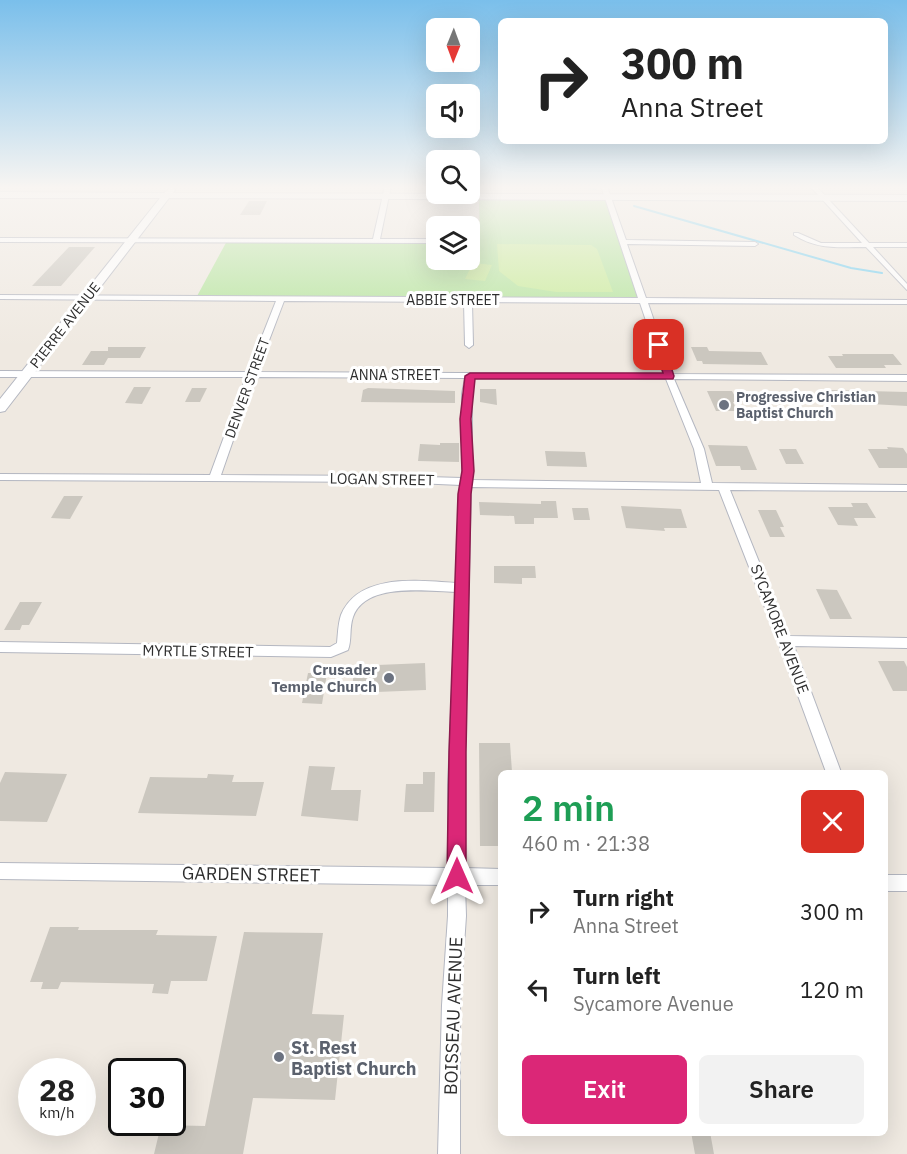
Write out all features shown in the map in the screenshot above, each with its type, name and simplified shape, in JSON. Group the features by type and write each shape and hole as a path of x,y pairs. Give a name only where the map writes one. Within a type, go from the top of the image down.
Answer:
{"street":[{"path":"0,240 426,241"},
{"name":"PIERRE AVENUE","path":"0,408 132,240"},
{"path":"805,240 821,245 907,245"},
{"path":"862,240 907,288"},
{"path":"707,486 699,449 669,376 623,242 755,244"},
{"name":"ABBIE STREET","path":"0,297 907,302"},
{"name":"DENVER STREET","path":"214,478 253,374 261,346 281,299"},
{"path":"468,300 469,345"},
{"name":"ANNA STREET","path":"0,374 907,378"},
{"name":"BOISSEAU AVENUE","path":"449,1154 451,1005 457,876 456,785 468,471 466,419 470,376"},
{"name":"LOGAN STREET","path":"0,477 404,479 466,482 907,488"},
{"name":"SYCAMORE AVENUE","path":"723,486 785,641 832,770"},
{"name":"MYRTLE STREET","path":"0,647 331,652 343,646 348,614 359,597 369,591 404,586 463,588"},
{"path":"785,641 907,643"},
{"name":"GARDEN STREET","path":"0,871 498,877"},
{"path":"888,883 907,883"}],"green space":[{"path":"228,240 426,241 426,270 480,270 480,240 623,240 644,301 196,298"},
{"path":"497,244 591,245 597,249 613,292 556,292 518,286 499,271"},
{"path":"480,264 492,265 485,281 465,279 470,270 480,270"}],"building":[{"path":"69,247 95,247 61,286 32,286"},
{"path":"108,347 146,347 140,358 108,358 104,365 82,365 91,351 108,351"},
{"path":"691,347 707,347 709,351 761,352 768,365 703,364 702,361 697,361"},
{"path":"842,354 893,354 902,365 884,365 886,368 836,368 828,356 843,356"},
{"path":"134,387 151,387 142,404 125,403"},
{"path":"192,388 207,388 200,402 185,402"},
{"path":"368,388 455,391 455,403 361,402 363,390"},
{"path":"480,389 496,389 497,405 480,402"},
{"path":"827,390 907,392 907,406 835,402"},
{"name":"Progressive Christian Baptist Church","path":"707,391 732,391 738,402 733,402 737,411 716,411"},
{"path":"440,443 459,443 459,462 418,461 420,444 440,445"},
{"path":"708,445 747,446 757,470 741,470 740,466 716,466"},
{"path":"887,447 903,448 907,454 907,468 879,468 868,449 888,449"},
{"path":"779,449 796,449 804,464 786,464"},
{"path":"545,451 585,452 587,467 547,466"},
{"path":"64,496 83,496 70,519 51,518"},
{"path":"541,501 556,501 558,518 534,518 534,524 515,524 514,516 480,515 479,502 541,504"},
{"path":"851,503 867,503 876,518 854,518 858,526 838,525 828,507 853,507"},
{"path":"621,506 681,509 687,528 664,528 665,531 626,528"},
{"path":"572,508 588,508 590,520 574,520"},
{"path":"758,510 776,510 784,527 780,527 785,537 770,537"},
{"path":"494,566 535,566 536,578 522,578 522,584 494,583"},
{"path":"816,589 837,590 852,619 830,619"},
{"path":"20,602 42,602 29,625 22,625 20,630 4,630"},
{"path":"878,661 904,661 907,667 907,691 893,691"},
{"name":"Crusader Temple Church","path":"425,663 426,690 352,693 354,666"},
{"path":"308,673 327,673 322,704 302,703"},
{"path":"479,743 510,743 512,770 498,770 498,846 480,846"},
{"path":"309,766 335,767 331,790 361,790 358,821 301,816"},
{"path":"5,772 67,774 47,822 0,821 0,783"},
{"path":"423,772 435,772 434,812 404,812 406,784 423,784"},
{"path":"208,774 234,775 232,782 264,782 256,816 138,813 150,777 207,778"},
{"path":"50,927 79,927 78,930 158,930 156,935 217,936 207,981 171,981 168,994 152,993 154,984 61,982 58,989 41,989 43,982 30,982"},
{"name":"St. Rest Baptist Church","path":"244,932 323,933 312,1014 344,1015 335,1100 253,1098 243,1154 154,1154 158,1136 186,1136 186,1126 205,1126"},
{"path":"692,1136 711,1136 714,1154 695,1154"}],"waterway":[{"path":"752,240 851,268 882,273"}],"place":[{"name":"Progressive Christian Baptist Church","path":"724,405"},
{"name":"Crusader Temple Church","path":"389,678"},
{"name":"St. Rest Baptist Church","path":"279,1057"}],"route":[{"path":"457,876 456,785 465,494 468,478 466,419 470,376 669,376 659,345"}]}
